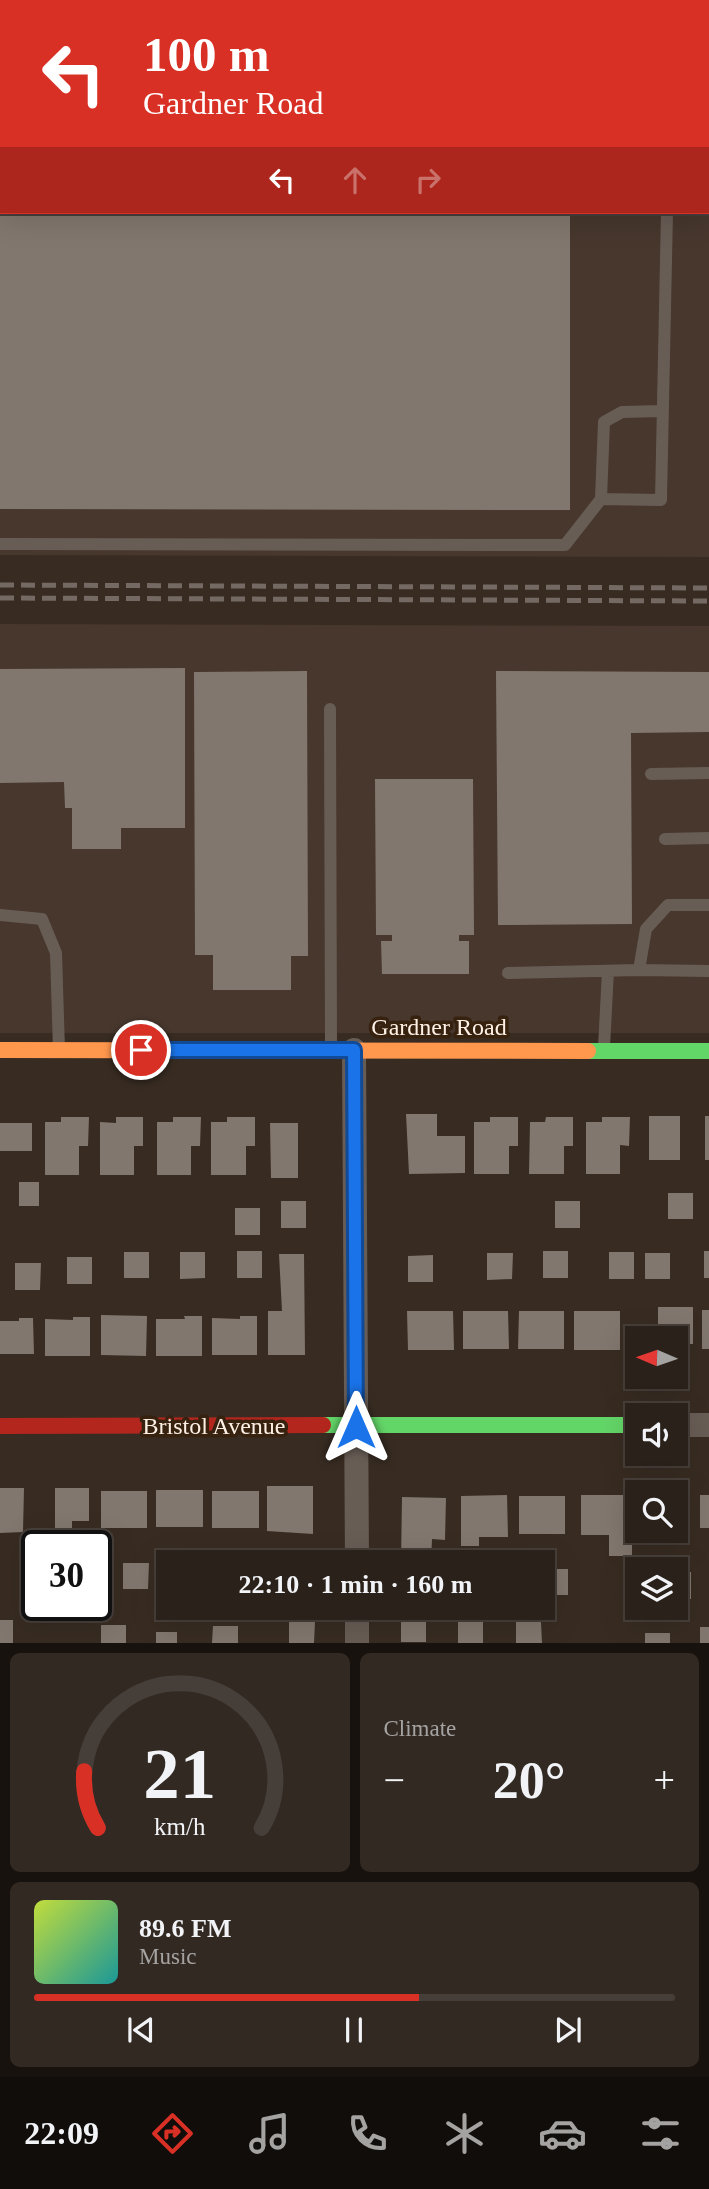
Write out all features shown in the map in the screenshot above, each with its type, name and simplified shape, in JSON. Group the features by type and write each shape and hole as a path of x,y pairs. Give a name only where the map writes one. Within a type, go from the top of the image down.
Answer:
{"street":[{"name":"Gardner Road","path":"0,1050 709,1051"},
{"path":"343,1050 356,1427 357,1550"},
{"name":"Bristol Avenue","path":"0,1426 625,1425"},
{"path":"688,1425 709,1425"},
{"path":"357,1620 357,1643"}],"lane":[{"path":"600,499 661,500 667,214"},
{"path":"0,544 565,545 600,499 604,422 622,412 662,411"},
{"path":"330,709 343,1050"},
{"path":"651,774 709,773"},
{"path":"665,839 709,838"},
{"path":"639,970 646,929 668,905 709,905"},
{"path":"0,915 42,919 56,953 59,1050"},
{"path":"604,1051 608,971"},
{"path":"509,973 709,971"}],"shaded area":[{"path":"0,214 709,214 709,557 0,555"},
{"path":"0,624 709,626 709,1033 0,1033"}],"building":[{"path":"0,214 570,214 570,510 0,509"},
{"path":"185,668 185,828 121,828 121,849 72,849 72,808 65,808 64,782 0,783 0,669"},
{"path":"307,671 308,956 291,956 291,990 213,990 213,955 195,955 194,672"},
{"path":"496,671 709,672 709,732 631,733 632,924 498,925"},
{"path":"375,779 473,779 474,935 459,935 459,941 469,941 469,974 382,974 381,941 392,941 392,935 376,935"},
{"path":"406,1114 437,1114 437,1136 465,1136 465,1173 409,1174"},
{"path":"649,1116 680,1116 680,1160 649,1160"},
{"path":"705,1116 709,1116 709,1160 705,1160"},
{"path":"61,1117 89,1117 88,1146 79,1146 79,1175 45,1175 45,1122 61,1122"},
{"path":"116,1117 143,1117 143,1146 134,1146 134,1175 100,1175 100,1122 116,1123"},
{"path":"173,1117 201,1117 200,1146 191,1146 191,1175 157,1175 157,1122 173,1122"},
{"path":"227,1117 255,1117 255,1146 246,1146 246,1175 211,1175 211,1122 227,1122"},
{"path":"490,1117 518,1117 518,1146 509,1146 509,1174 474,1174 474,1122 490,1122"},
{"path":"546,1117 573,1117 573,1146 564,1146 564,1174 529,1174 530,1122 545,1122"},
{"path":"602,1117 630,1117 629,1146 620,1145 620,1174 586,1174 586,1122 602,1122"},
{"path":"0,1123 32,1123 32,1151 0,1151"},
{"path":"270,1123 298,1123 298,1178 271,1178"},
{"path":"19,1182 39,1182 39,1206 19,1206"},
{"path":"668,1193 693,1193 693,1219 668,1219"},
{"path":"281,1201 306,1201 306,1228 281,1228"},
{"path":"555,1201 580,1201 580,1228 555,1228"},
{"path":"235,1208 260,1208 260,1235 235,1235"},
{"path":"237,1251 262,1251 262,1278 237,1278"},
{"path":"543,1251 568,1251 568,1278 543,1278"},
{"path":"704,1251 709,1251 709,1278 704,1278"},
{"path":"124,1252 149,1252 149,1278 124,1278"},
{"path":"180,1252 205,1252 205,1278 180,1279"},
{"path":"609,1252 634,1252 634,1279 609,1279"},
{"path":"487,1253 513,1253 512,1279 487,1280"},
{"path":"645,1253 670,1253 670,1279 645,1279"},
{"path":"279,1254 304,1254 305,1355 268,1355 268,1311 282,1311"},
{"path":"433,1255 433,1282 408,1282 408,1256"},
{"path":"67,1257 92,1257 92,1284 67,1284"},
{"path":"15,1263 41,1263 40,1290 15,1290"},
{"path":"658,1307 693,1307 693,1344 688,1344 688,1326 658,1326"},
{"path":"702,1310 709,1310 709,1349 702,1349"},
{"path":"407,1311 453,1311 454,1350 408,1350"},
{"path":"463,1311 508,1311 509,1349 463,1349"},
{"path":"519,1311 564,1311 564,1349 518,1349"},
{"path":"574,1311 620,1311 620,1350 574,1350"},
{"path":"101,1315 147,1316 146,1356 101,1355"},
{"path":"184,1316 202,1316 202,1356 156,1356 156,1319 185,1319"},
{"path":"240,1316 257,1316 257,1355 212,1355 212,1318 240,1319"},
{"path":"73,1317 90,1317 90,1356 45,1356 45,1319 73,1320"},
{"path":"19,1318 33,1318 34,1354 0,1354 0,1321 19,1321"},
{"path":"267,1486 313,1486 313,1534 267,1531"},
{"path":"0,1488 24,1488 23,1530 0,1533"},
{"path":"55,1488 89,1488 89,1521 72,1521 72,1530 55,1530"},
{"path":"156,1490 203,1490 203,1527 156,1527"},
{"path":"101,1491 147,1491 147,1528 101,1528"},
{"path":"212,1491 259,1491 259,1528 212,1528"},
{"path":"507,1495 508,1537 479,1537 479,1546 461,1546 461,1496"},
{"path":"581,1495 625,1495 625,1543 632,1543 632,1556 609,1556 609,1535 581,1535"},
{"path":"688,1495 689,1495 688,1527"},
{"path":"700,1495 709,1495 709,1528 700,1528"},
{"path":"519,1496 565,1496 565,1534 519,1534"},
{"path":"402,1497 446,1498 445,1540 432,1539 432,1550 401,1550"},
{"path":"123,1563 149,1563 148,1589 123,1589"},
{"path":"555,1569 568,1569 568,1595 555,1595"},
{"path":"688,1572 691,1572 691,1599 688,1599"},
{"path":"0,1620 13,1620 13,1643 0,1643"},
{"path":"401,1620 426,1620 426,1642 401,1642"},
{"path":"289,1621 315,1621 314,1643 289,1643"},
{"path":"458,1621 483,1621 483,1643 458,1643"},
{"path":"516,1622 541,1622 542,1643 516,1643"},
{"path":"101,1625 126,1625 126,1643 101,1643"},
{"path":"213,1626 238,1626 238,1643 212,1643"},
{"path":"700,1627 709,1627 709,1643 700,1643"},
{"path":"156,1632 177,1632 177,1643 156,1643"},
{"path":"645,1633 670,1633 670,1643 645,1643"}],"railway":[{"path":"0,585 709,588"},
{"path":"0,598 709,601"}],"traffic: fast":[{"path":"588,1051 709,1051"},
{"path":"323,1425 625,1425"}],"traffic: slow":[{"path":"0,1050 588,1051"}],"traffic: jam":[{"path":"0,1426 323,1425"}],"route":[{"path":"141,1050 354,1050 356,1427"}]}
